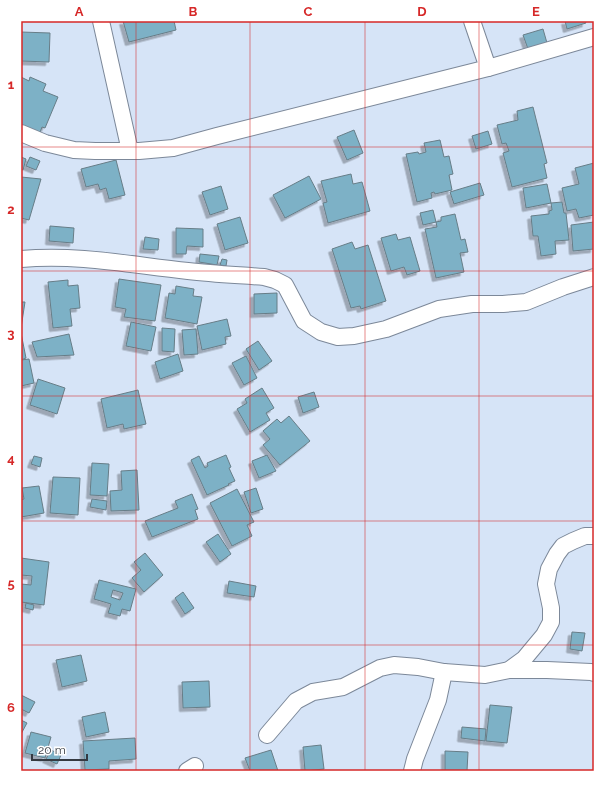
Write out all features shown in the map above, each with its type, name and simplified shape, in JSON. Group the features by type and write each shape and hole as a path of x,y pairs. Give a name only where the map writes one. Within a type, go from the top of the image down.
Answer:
{"street":[{"path":"101,21 130,151"},
{"path":"472,21 488,68"},
{"path":"21,133 45,143 74,150 130,151 173,148 488,68 594,37"},
{"path":"21,259 84,258 188,271 264,277 275,280 284,285 304,321 320,332 338,337 354,336 386,330 439,309 472,304 526,302 563,287 594,277"},
{"path":"509,670 524,659 544,635 551,622 551,608 546,584 548,569 557,554 563,546 573,541 585,536 594,536"},
{"path":"267,735 296,701 313,692 343,687 380,668 394,665 410,666 444,672 486,674 509,670 547,670 594,673"},
{"path":"412,771 415,759 438,700 444,672"}],"building":[{"path":"123,21 174,21 176,30 129,42"},
{"path":"565,21 585,21 586,23 567,29"},
{"path":"543,29 547,43 528,49 523,35"},
{"path":"21,32 50,33 49,62 21,61"},
{"path":"21,77 29,81 30,77 46,84 43,91 58,97 45,128 42,127 39,135 21,127"},
{"path":"533,107 547,163 544,164 547,178 512,187 503,153 509,151 506,143 502,144 497,125 518,120 517,111"},
{"path":"354,130 363,153 347,160 337,137"},
{"path":"488,131 492,144 476,149 472,136"},
{"path":"440,140 444,157 449,156 453,174 449,175 452,190 435,194 434,192 431,193 432,198 417,202 406,154 418,152 419,154 426,152 424,143"},
{"path":"21,157 26,159 23,170 21,169"},
{"path":"30,157 40,161 36,170 26,166"},
{"path":"116,160 125,195 109,199 106,188 100,190 98,184 86,187 81,169"},
{"path":"594,163 594,215 579,218 576,209 567,211 562,188 579,184 575,168"},
{"path":"351,174 353,184 362,182 370,211 328,223 323,203 327,202 321,181"},
{"path":"309,176 321,199 285,218 273,195"},
{"path":"21,177 41,179 29,220 21,218"},
{"path":"480,183 484,195 454,204 450,192"},
{"path":"547,184 551,203 526,208 523,188"},
{"path":"221,186 228,209 210,215 202,192"},
{"path":"562,202 564,213 566,213 569,240 555,241 556,254 541,256 538,236 533,236 531,216 549,214 549,211 552,210 551,203"},
{"path":"433,210 436,222 423,225 420,213"},
{"path":"455,214 461,240 465,239 468,252 460,253 464,272 436,278 425,229 437,227 436,222 441,221 441,217"},
{"path":"240,217 248,243 225,250 217,224"},
{"path":"594,222 594,249 573,251 571,225"},
{"path":"50,226 74,228 73,243 49,241"},
{"path":"176,228 203,229 203,247 187,246 186,254 176,254"},
{"path":"396,234 398,240 410,237 420,271 407,275 404,267 391,271 381,238"},
{"path":"145,237 159,239 158,250 143,249"},
{"path":"352,242 355,249 368,245 386,301 361,309 360,306 351,308 332,249"},
{"path":"200,254 219,256 217,265 199,262"},
{"path":"222,259 227,260 226,266 220,265"},
{"path":"119,279 161,285 155,321 124,317 126,309 115,307"},
{"path":"68,280 68,286 78,285 80,308 70,309 72,326 53,328 48,282"},
{"path":"176,286 194,289 193,296 202,297 197,324 165,318 169,293 175,294"},
{"path":"277,293 277,313 254,314 254,294"},
{"path":"21,302 25,302 21,328"},
{"path":"227,319 231,336 225,337 226,344 202,350 197,326"},
{"path":"131,322 156,327 151,351 126,346"},
{"path":"162,328 175,329 174,352 162,351"},
{"path":"196,329 198,354 184,355 182,330"},
{"path":"21,333 26,358 21,360"},
{"path":"69,334 74,355 37,357 32,342"},
{"path":"258,341 272,361 259,370 246,349"},
{"path":"178,354 183,371 160,379 155,362"},
{"path":"246,356 257,378 244,385 232,363"},
{"path":"29,359 34,383 21,386 21,360"},
{"path":"38,379 65,388 57,414 30,405"},
{"path":"262,388 274,408 266,413 270,420 250,432 237,409 247,403 245,399"},
{"path":"138,390 146,424 124,429 123,424 107,428 101,399"},
{"path":"314,392 319,407 303,413 298,397"},
{"path":"289,416 310,441 280,465 263,445 270,439 263,431 277,419 281,423"},
{"path":"226,455 231,467 229,468 235,481 207,495 191,460 199,456 205,468 208,466 207,463"},
{"path":"267,455 276,471 259,478 252,461"},
{"path":"34,456 42,458 40,467 31,464"},
{"path":"92,463 109,464 107,496 90,495"},
{"path":"137,470 139,510 111,511 110,491 122,490 121,471"},
{"path":"53,477 80,478 78,515 50,513"},
{"path":"39,486 44,513 21,517 21,500 24,499 22,488"},
{"path":"256,488 263,509 251,513 244,492"},
{"path":"237,489 254,522 247,525 252,536 232,546 210,503"},
{"path":"192,494 198,509 195,510 198,519 152,537 145,521 178,508 175,501"},
{"path":"92,499 107,501 106,510 90,507"},
{"path":"218,534 231,554 220,562 206,542"},
{"path":"145,553 163,575 144,592 132,578 141,570 134,562"},
{"path":"21,558 49,562 44,605 21,602 21,584 31,585 32,576 21,575"},
{"path":"99,580 136,589 130,611 122,609 120,616 108,613 111,604 94,599","holes":["113,590 123,593 120,600 111,597"]},
{"path":"229,581 256,586 254,597 227,593"},
{"path":"183,592 194,608 185,614 175,598"},
{"path":"26,603 34,605 33,610 25,608"},
{"path":"572,632 585,633 582,651 570,649"},
{"path":"81,655 87,681 62,687 56,660"},
{"path":"209,681 210,707 183,708 182,682"},
{"path":"21,695 35,702 29,713 21,709"},
{"path":"490,705 512,707 507,743 486,741"},
{"path":"105,712 109,732 86,737 82,717"},
{"path":"21,720 27,723 21,734"},
{"path":"462,727 486,729 485,741 461,738"},
{"path":"31,732 51,737 45,758 25,753"},
{"path":"135,738 136,759 109,761 109,769 85,770 83,741"},
{"path":"321,745 324,769 305,771 303,747"},
{"path":"51,750 61,755 57,764 46,759"},
{"path":"271,750 278,771 250,771 245,758"},
{"path":"445,751 468,752 467,771 445,771"}]}
